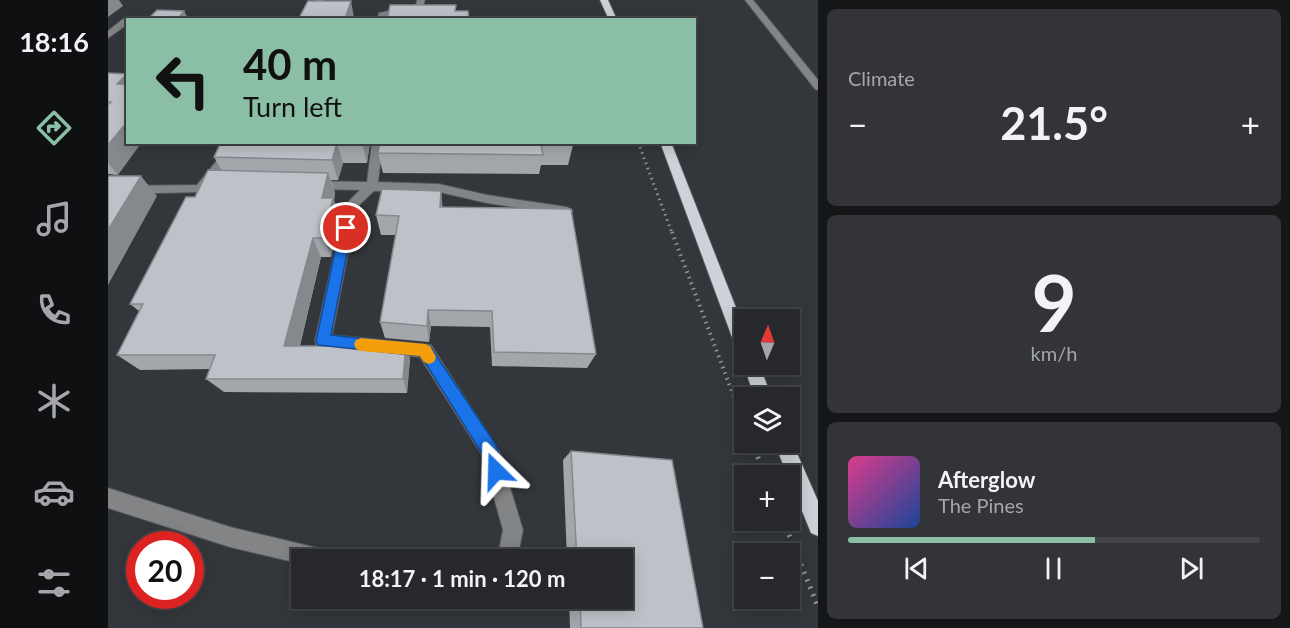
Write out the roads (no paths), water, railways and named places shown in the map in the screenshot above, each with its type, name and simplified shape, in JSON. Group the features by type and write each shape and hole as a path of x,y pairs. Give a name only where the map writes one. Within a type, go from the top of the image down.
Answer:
{"main road":[{"path":"604,0 612,18"},
{"path":"666,144 734,322"},
{"path":"788,453 818,526"}],"street":[{"path":"303,18 306,11 320,0"},
{"path":"381,18 382,15 419,7 421,0"},
{"path":"749,0 818,87"},
{"path":"108,35 126,21"},
{"path":"199,191 236,144"},
{"path":"378,144 372,186 351,205 323,341 425,350 490,451 513,530 509,549"},
{"path":"108,194 111,190 199,191 226,184"},
{"path":"305,185 439,188 487,199 567,211"},
{"path":"108,498 230,537 291,552"}]}
